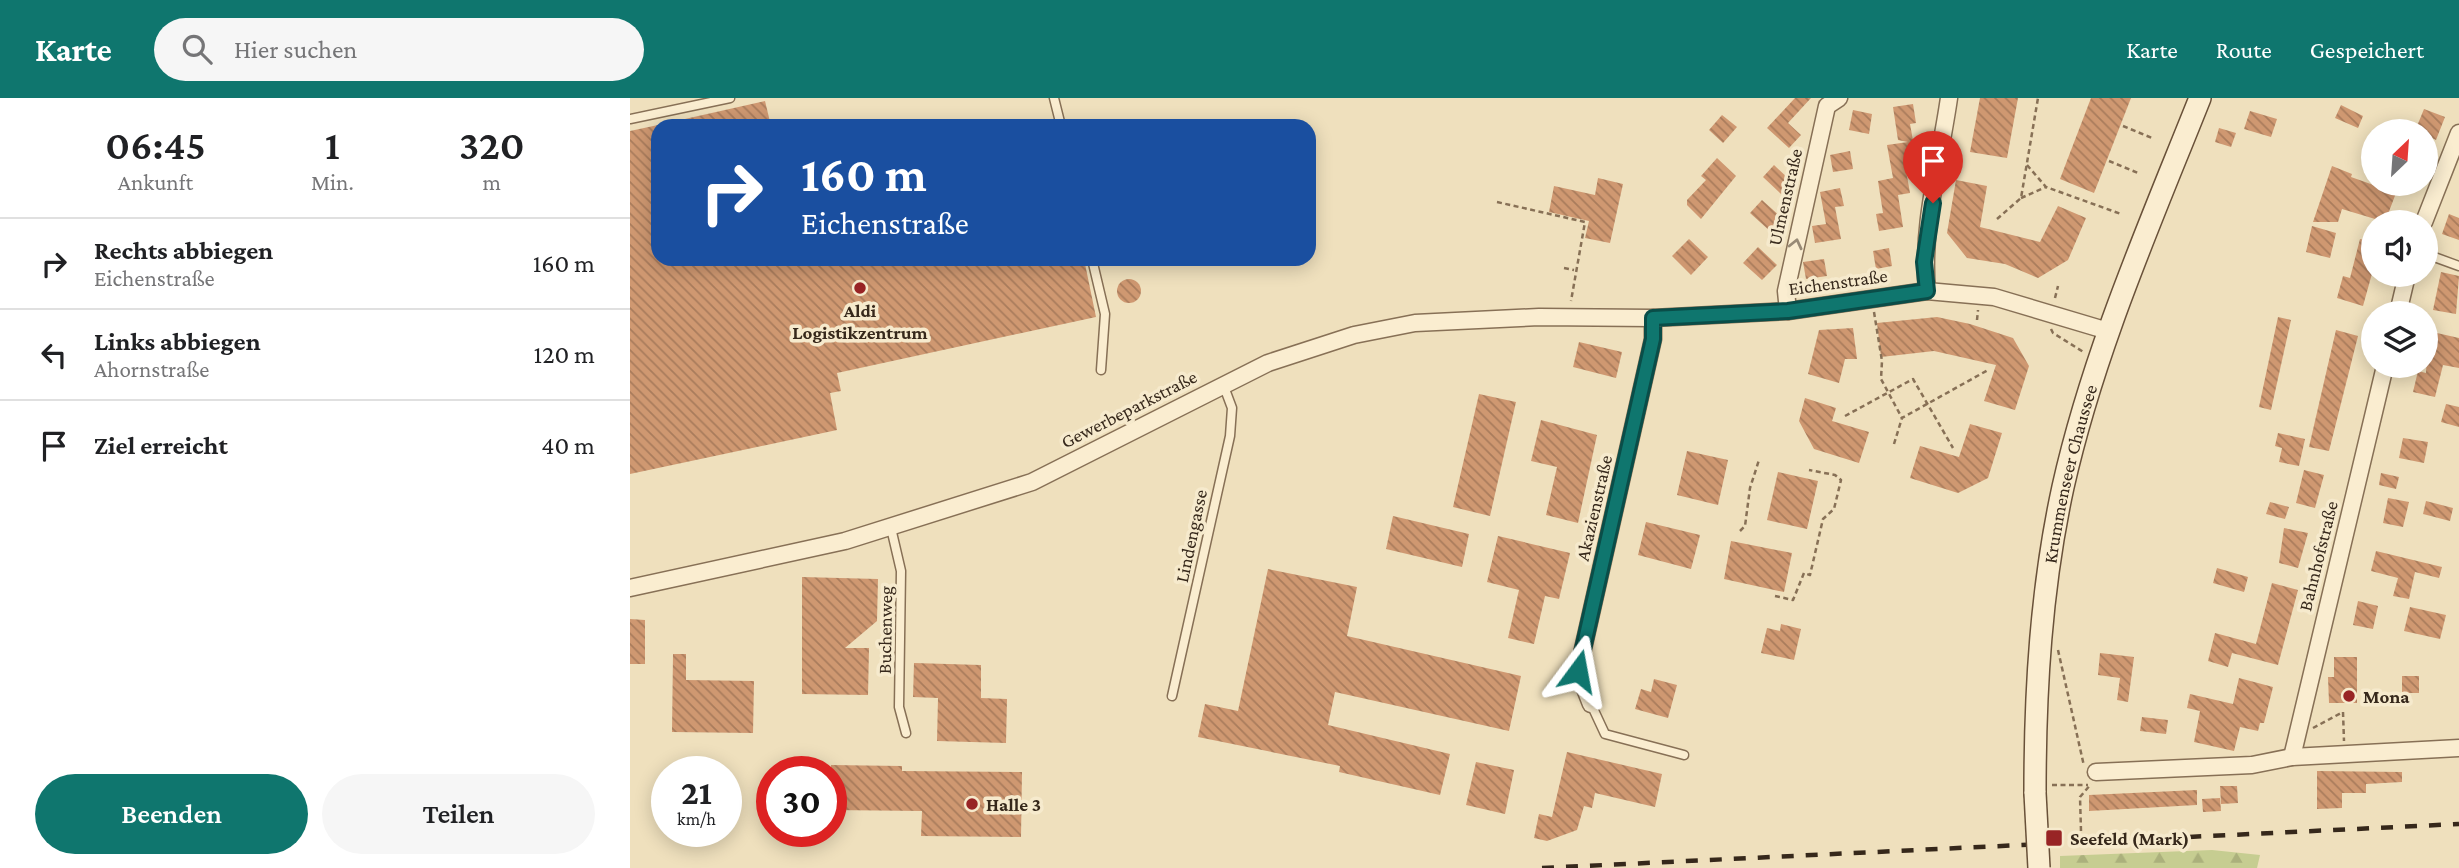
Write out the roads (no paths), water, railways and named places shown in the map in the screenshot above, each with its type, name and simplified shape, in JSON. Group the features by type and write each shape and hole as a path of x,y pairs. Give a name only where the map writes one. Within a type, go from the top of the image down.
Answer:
{"main road":[{"name":"Krummenseer Chaussee","path":"2039,868 2040,789 2035,713 2046,589 2063,489 2108,331 2200,98"}],"street":[{"name":"Ulmenstraße","path":"1788,311 1786,291 1828,106 1839,98"},
{"path":"1927,291 1927,238 1949,98"},
{"path":"2429,210 2459,133"},
{"name":"Eichenstraße","path":"1653,318 1788,311 1927,291 1994,297 2108,331"},
{"name":"Gewerbeparkstraße","path":"630,588 791,554 891,528 1032,482 1223,384 1311,346 1415,323 1539,317 1653,318"},
{"name":"Akazienstraße","path":"1591,704 1578,671 1650,352 1653,318"},
{"name":"Bahnhofstraße","path":"2292,757 2382,378"},
{"path":"2093,778 2252,765 2292,757 2459,748"}],"lane":[{"path":"630,119 730,98"},
{"path":"1054,98 1059,119"},
{"path":"2438,258 2459,266"},
{"path":"1094,266 1105,314 1101,370"},
{"name":"Lindengasse","path":"1172,696 1230,436 1232,408 1223,384"},
{"name":"Buchenweg","path":"891,528 901,571 899,707 906,733"},
{"path":"1591,704 1605,734 1684,755"}],"railway":[{"path":"1542,868 2459,824"}],"place":[{"name":"Aldi Logistikzentrum","path":"860,288"},
{"name":"Mona","path":"2349,696"},
{"name":"Halle 3","path":"972,804"},
{"name":"Seefeld (Mark)","path":"2054,838"}]}
